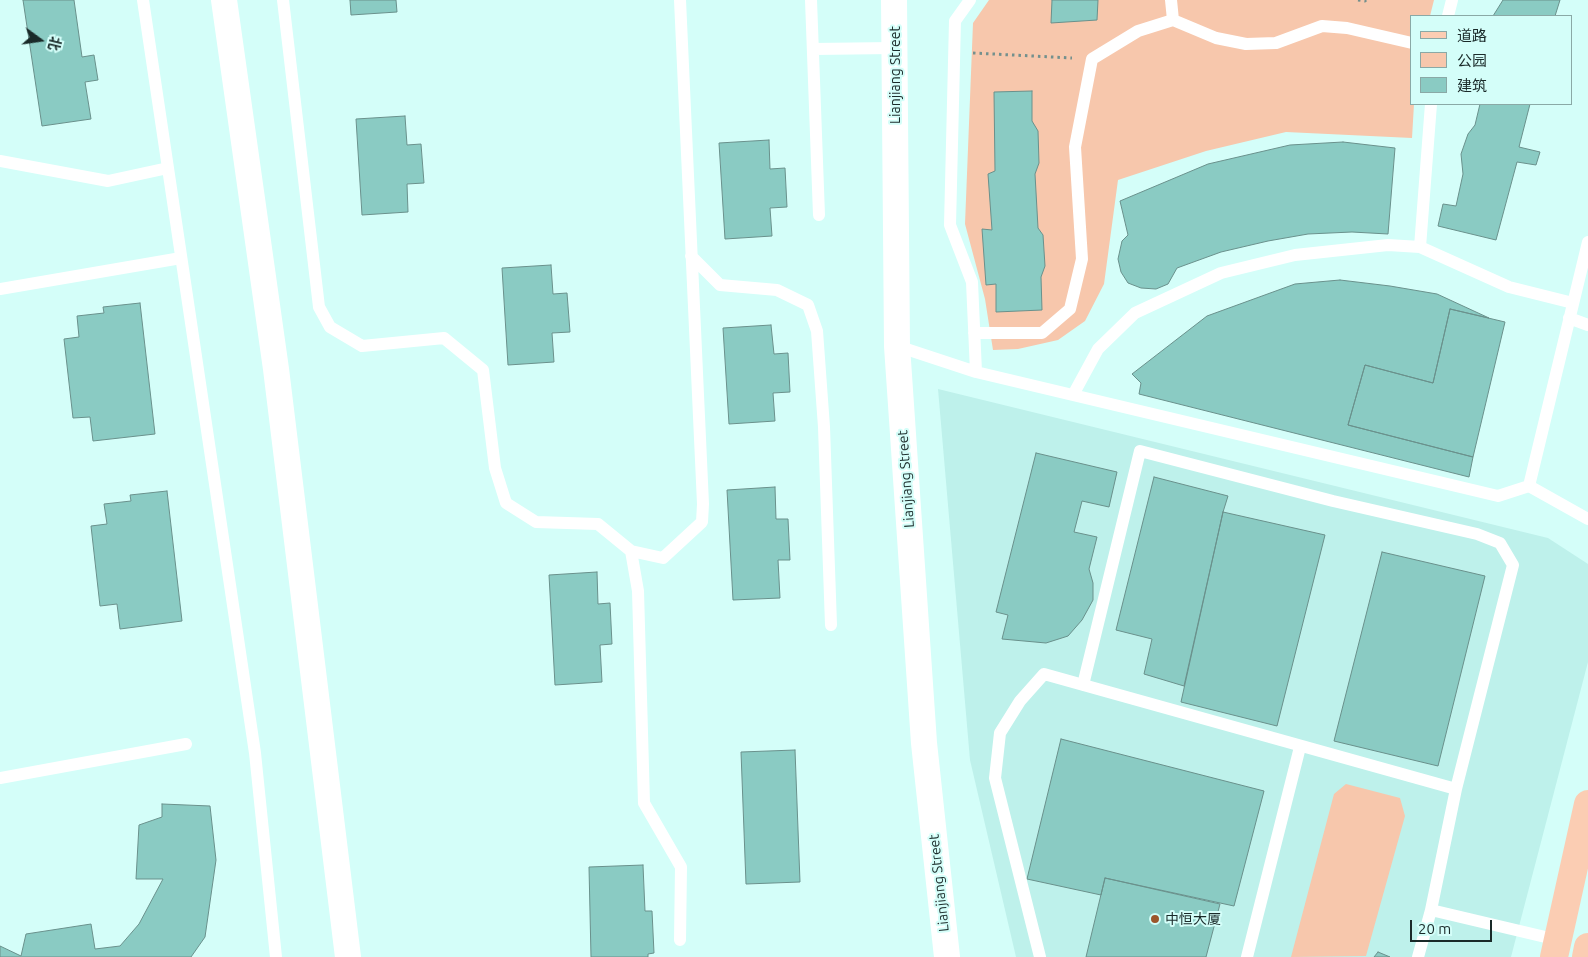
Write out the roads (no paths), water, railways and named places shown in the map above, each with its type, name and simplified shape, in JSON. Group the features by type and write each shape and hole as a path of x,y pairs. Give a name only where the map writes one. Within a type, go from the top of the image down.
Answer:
{"main road":[{"path":"1556,948 1588,804"},
{"path":"1586,957 1588,947"}],"street":[{"path":"224,0 274,359 348,957"},
{"name":"Lianjiang Street","path":"894,0 897,346 924,743 946,957"}],"lane":[{"path":"144,0 255,753 276,957"},
{"path":"283,0 319,307 330,327 362,346 444,338 483,370 495,468 506,503 536,522 598,524 631,551 663,558 702,522 703,504 680,0"},
{"path":"811,0 819,215"},
{"path":"970,0 955,21 950,225 972,282 976,372"},
{"path":"1171,0 1173,20"},
{"path":"1448,15 1452,0"},
{"path":"974,334 1042,333 1070,309 1082,259 1075,147 1092,59 1138,31 1173,20 1216,38 1246,44 1276,43 1322,26 1347,28 1410,43"},
{"path":"813,49 894,48"},
{"path":"1420,247 1431,105"},
{"path":"0,161 108,181 168,168"},
{"path":"1529,486 1588,242"},
{"path":"1073,395 1098,349 1135,313 1221,273 1295,255 1388,245 1420,247 1509,287 1573,304"},
{"path":"692,256 720,285 777,290 808,305 817,331 824,427 831,625"},
{"path":"0,289 181,258"},
{"path":"1570,318 1588,325"},
{"path":"897,346 976,372 1498,496 1529,486 1588,519"},
{"path":"1084,685 1140,451 1333,501 1477,534 1500,543 1513,564 1456,789 1431,910 1418,957"},
{"path":"631,551 638,591 644,803 681,868 680,940"},
{"path":"1040,957 996,778 1000,733 1020,701 1044,674 1456,789"},
{"path":"0,778 186,744"},
{"path":"1247,957 1300,747"},
{"path":"1431,910 1556,948"}],"place":[{"name":"中恒大厦","path":"1155,919"}]}
